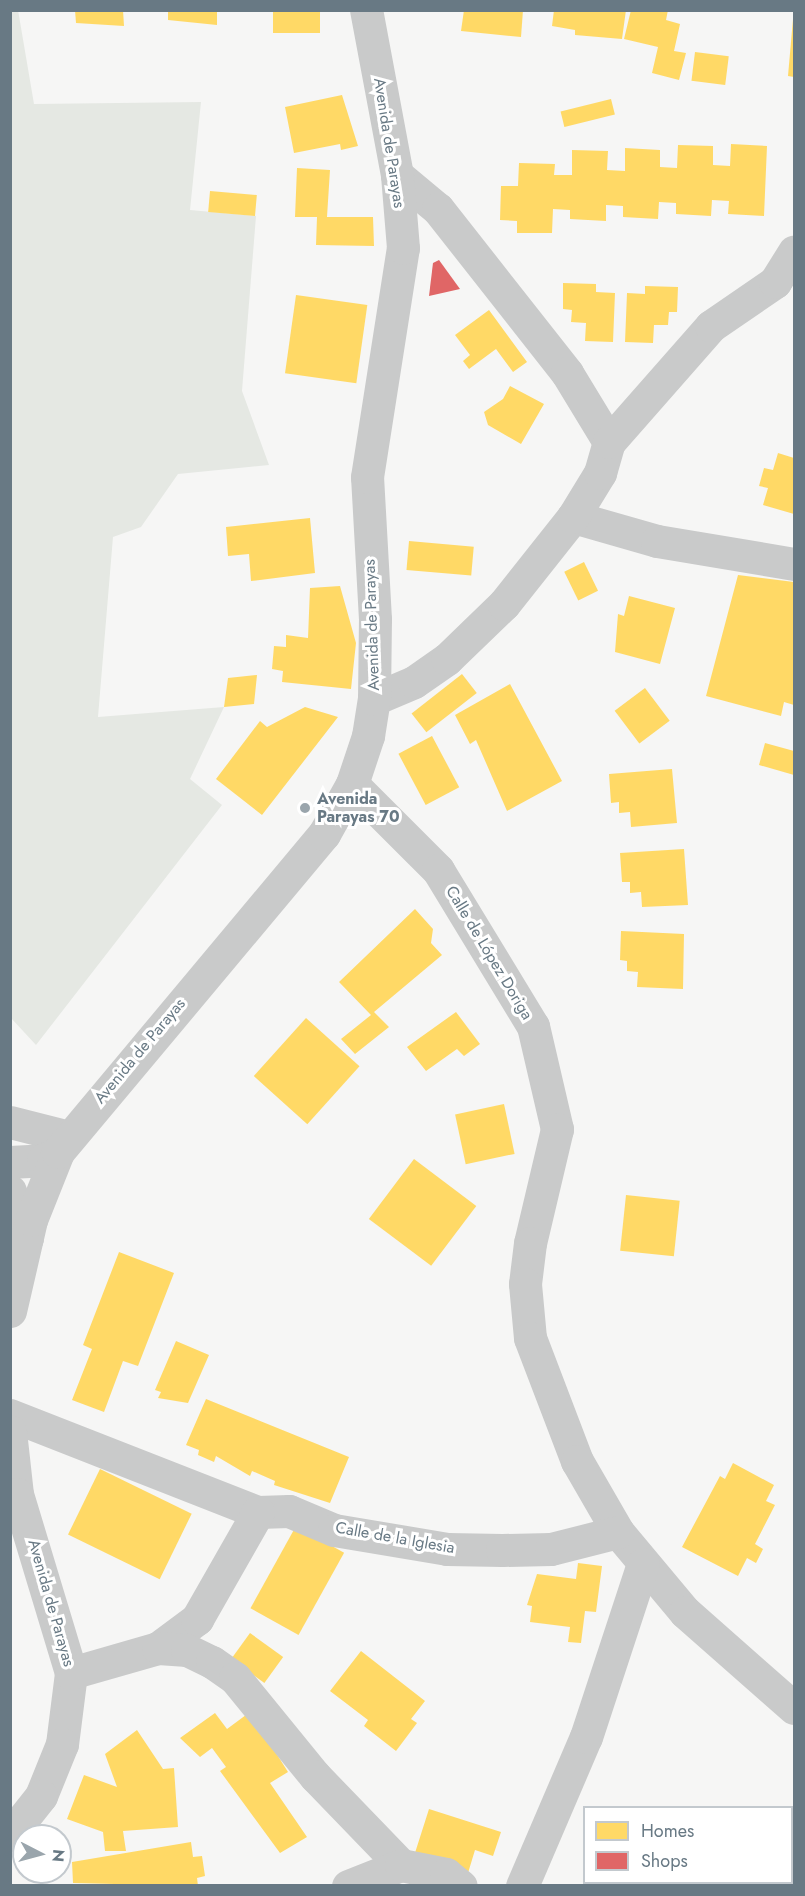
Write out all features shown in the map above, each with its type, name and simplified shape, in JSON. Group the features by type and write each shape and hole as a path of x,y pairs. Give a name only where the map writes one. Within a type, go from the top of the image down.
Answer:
{"street":[{"name":"Avenida de Parayas","path":"10,1311 27,1238 63,1145 324,834 352,784 374,699 367,477 403,248 397,175 366,10"},
{"path":"397,175 438,209 567,373 609,442"},
{"path":"374,699 414,682 447,659 504,604 573,517 600,472 609,442 711,326 775,282 795,252"},
{"path":"573,517 678,545 795,564"},
{"name":"Calle de López Doriga","path":"352,784 438,870 533,1026 557,1129 529,1253 525,1284 530,1338 577,1461 618,1532 685,1612 795,1708"},
{"path":"10,1122 63,1145 43,1160 10,1162"},
{"path":"10,1191 27,1238"},
{"name":"Calle de la Iglesia","path":"10,1415 258,1512 289,1511 334,1530 447,1549 551,1549 618,1532"},
{"name":"Avenida de Parayas","path":"10,1431 17,1494 71,1673 62,1744 40,1796 10,1834"},
{"path":"158,1648 197,1619 258,1512"},
{"path":"522,1886 586,1737 643,1564"},
{"path":"71,1673 158,1648 187,1650 235,1678 315,1776 401,1865"},
{"path":"348,1886 401,1865 446,1874 460,1886"}],"shaded area":[{"path":"18,10 34,104 201,102 190,210 256,216 242,391 269,465 178,474 141,527 113,537 98,717 224,707 190,779 222,805 36,1045 11,1018 10,11"}],"building: Homes":[{"path":"75,10 123,10 124,26 76,23"},
{"path":"168,10 217,10 217,25 168,20"},
{"path":"273,10 320,10 320,33 273,33"},
{"path":"464,10 523,10 521,37 461,31"},
{"path":"554,10 626,10 622,39 575,35 575,30 552,26"},
{"path":"631,10 668,10 666,20 680,24 674,51 686,53 679,80 652,73 658,47 624,39"},
{"path":"794,19 794,77 788,76"},
{"path":"695,52 729,56 725,85 691,81"},
{"path":"342,95 358,146 341,150 340,144 294,153 285,107"},
{"path":"611,99 615,115 564,127 561,112"},
{"path":"731,144 767,146 764,216 728,214 729,201 712,200 711,216 676,214 676,203 659,202 658,219 623,217 623,206 606,205 606,221 570,219 570,210 553,209 552,233 517,233 517,221 500,220 501,186 518,186 519,163 555,164 554,175 572,175 572,150 608,151 607,170 625,171 625,148 660,150 660,167 677,168 678,145 713,146 713,165 730,166"},
{"path":"297,168 330,170 327,217 373,217 374,246 316,245 317,217 295,217"},
{"path":"210,191 257,195 255,216 208,212"},
{"path":"563,283 596,284 596,292 615,293 613,342 585,341 586,323 571,322 572,310 563,309"},
{"path":"645,286 678,287 677,312 669,312 668,325 654,325 653,343 625,342 627,293 645,294"},
{"path":"296,295 367,305 356,383 285,373"},
{"path":"489,310 527,362 513,372 496,349 469,369 463,361 470,355 455,335"},
{"path":"510,386 544,404 521,444 488,425 484,412 503,399"},
{"path":"778,453 794,458 794,514 763,505 768,488 759,486 764,468 773,470"},
{"path":"310,518 315,573 251,581 249,554 228,556 226,527"},
{"path":"409,541 474,547 471,576 406,570"},
{"path":"584,562 598,591 578,600 564,572"},
{"path":"738,575 794,582 794,705 784,702 781,716 706,696"},
{"path":"340,586 356,643 351,689 282,682 283,671 272,669 274,646 286,647 286,635 308,638 310,588"},
{"path":"629,596 675,608 660,664 615,652 618,614 624,616"},
{"path":"462,674 477,693 426,732 412,713"},
{"path":"257,675 254,704 224,707 228,678"},
{"path":"510,684 562,781 507,811 476,740 470,744 455,715"},
{"path":"645,688 670,721 639,744 615,711"},
{"path":"305,707 338,717 262,815 216,779 260,721 267,727"},
{"path":"432,736 459,787 426,805 398,754"},
{"path":"765,743 794,751 794,775 759,765"},
{"path":"672,769 677,823 631,827 630,812 619,813 619,802 611,803 609,774"},
{"path":"684,849 688,905 642,907 641,892 630,893 630,882 622,882 620,853"},
{"path":"415,909 433,929 431,943 442,955 374,1012 389,1027 355,1054 341,1039 371,1015 339,982"},
{"path":"621,931 684,934 683,989 637,987 638,972 627,971 627,961 620,960"},
{"path":"456,1012 480,1044 464,1056 457,1049 426,1071 407,1047"},
{"path":"306,1018 360,1066 307,1124 254,1076"},
{"path":"504,1104 515,1154 466,1164 455,1114"},
{"path":"414,1159 476,1206 431,1266 369,1219"},
{"path":"626,1195 680,1201 674,1256 620,1251"},
{"path":"119,1252 174,1273 138,1366 123,1361 104,1412 72,1400 92,1349 83,1345"},
{"path":"176,1341 209,1355 188,1403 158,1398 161,1392 155,1390"},
{"path":"206,1399 349,1457 330,1503 274,1485 275,1481 252,1471 250,1476 216,1456 214,1462 198,1455 199,1450 186,1445"},
{"path":"733,1463 774,1485 766,1501 775,1505 755,1544 763,1549 756,1563 747,1558 738,1576 682,1547 720,1476 725,1479"},
{"path":"100,1469 192,1514 160,1579 68,1535"},
{"path":"296,1526 344,1553 299,1635 250,1608"},
{"path":"578,1563 602,1566 596,1612 585,1611 581,1643 568,1642 570,1627 530,1622 532,1606 527,1605 537,1574 576,1579"},
{"path":"250,1633 283,1657 264,1683 231,1659"},
{"path":"361,1651 425,1701 411,1719 417,1723 396,1751 364,1726 368,1720 330,1691"},
{"path":"250,1712 288,1772 270,1783 307,1837 280,1853 220,1771 226,1767 212,1748 200,1757 180,1738 215,1713 227,1729"},
{"path":"137,1730 163,1769 174,1768 178,1827 123,1831 126,1851 105,1851 103,1832 67,1819 84,1775 117,1787 105,1754"},
{"path":"429,1809 501,1832 493,1856 475,1850 468,1873 414,1856"},
{"path":"191,1842 193,1857 202,1856 205,1876 197,1878 198,1886 73,1883 72,1862"},
{"path":"628,1884 665,1884 628,1886"}],"building: Shops":[{"path":"439,260 460,289 429,296 433,263"}],"place":[{"name":"Avenida Parayas 70","path":"305,808"}]}
